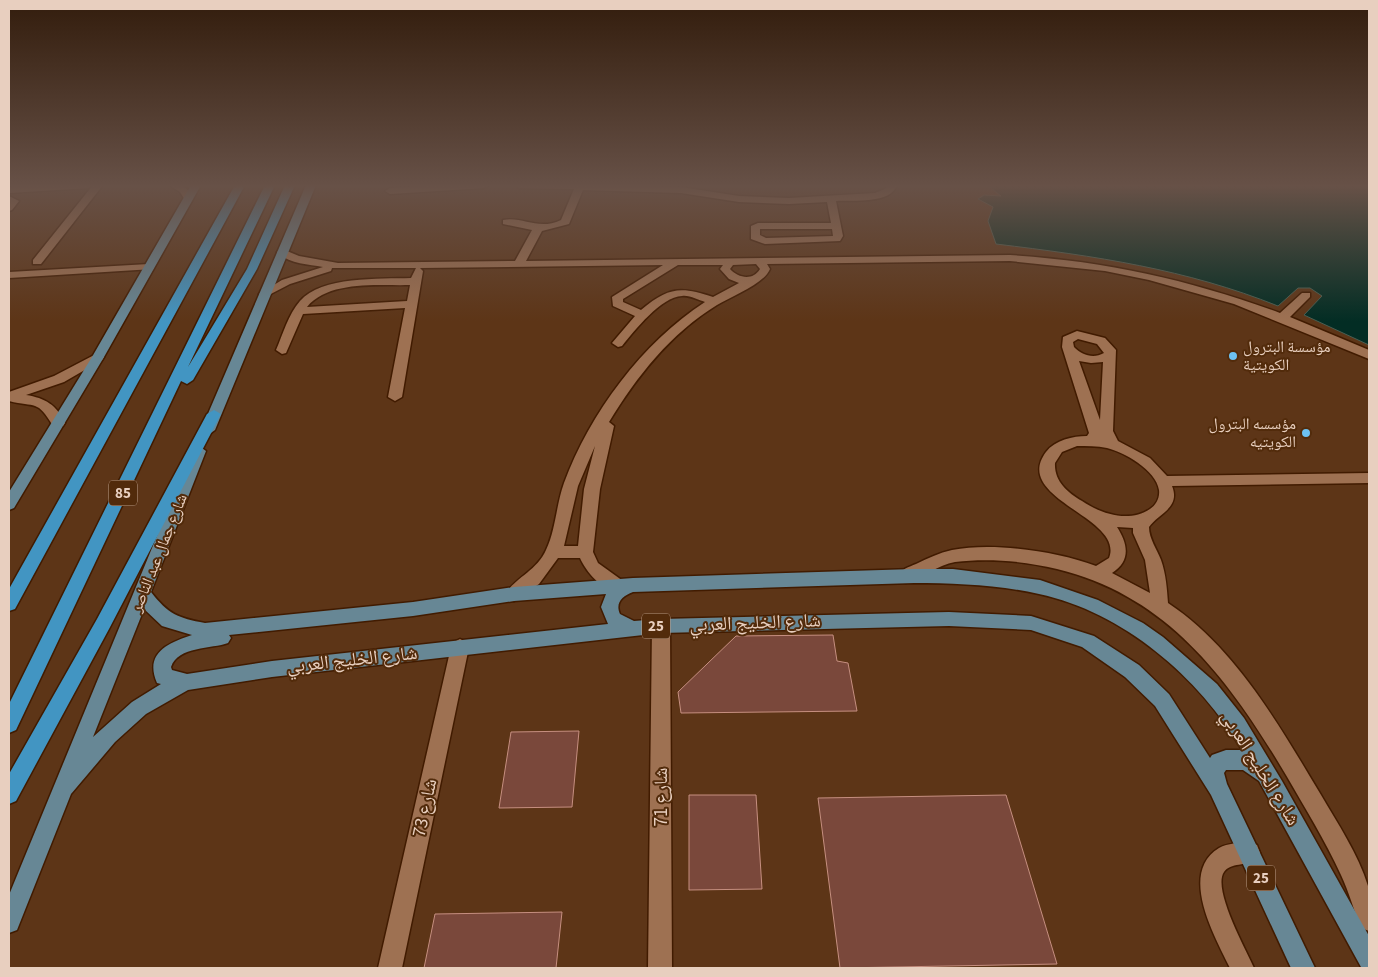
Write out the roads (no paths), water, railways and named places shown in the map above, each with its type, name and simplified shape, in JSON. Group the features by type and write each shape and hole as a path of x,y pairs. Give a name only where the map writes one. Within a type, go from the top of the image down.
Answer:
{"highway":[{"path":"9,604 215,231"},
{"name":"85","path":"9,724 137,464 249,231"},
{"path":"137,464 252,269 269,231"},
{"path":"9,794 103,624 214,414"}],"main road":[{"path":"9,504 98,357 170,231"},
{"name":"شارع جمال عبد الناصر","path":"9,922 214,414 291,231"},
{"name":"شارع الخليج العربي","path":"142,594 160,617 179,626 205,630 413,609 514,594 625,586 953,576 1040,587 1092,604 1137,628 1156,642 1210,690 1237,724 1275,788 1369,959"},
{"path":"625,586 614,594 609,602 608,612 617,623 632,628"},
{"path":"187,682 164,677 161,670 163,661 174,650 192,641 360,624 384,620 413,609"},
{"name":"شارع الخليج العربي","path":"65,786 108,735 139,708 170,689 187,682 272,668 632,628 949,619 1015,622 1052,628 1088,641 1132,671 1162,700 1218,788 1303,968"},
{"path":"1218,788 1214,773 1219,762 1231,758 1248,762 1264,773 1275,788"}],"street":[{"path":"37,262 62,231"},
{"path":"518,263 537,231"},
{"path":"755,231 755,237 765,241 824,240 837,238 836,231"},
{"path":"822,231 824,240"},
{"path":"282,252 305,262 338,266 518,263 702,263 754,279"},
{"path":"729,271 760,262 1010,258 1056,260 1142,274 1233,298 1284,317 1369,355"},
{"path":"514,594 539,575 554,552 577,468 631,379 659,346 686,321 713,302 764,273 766,269 760,262"},
{"path":"642,315 617,304 618,297 675,263"},
{"path":"395,397 419,265"},
{"path":"265,294 302,275 338,266"},
{"path":"9,275 149,267"},
{"path":"729,271 735,284 733,291"},
{"path":"282,350 303,303 313,294 328,288 416,281"},
{"path":"618,342 642,315 674,293 684,292 713,302"},
{"path":"1284,317 1306,295"},
{"path":"299,311 412,304"},
{"path":"1092,441 1096,433 1095,427 1067,340 1077,335 1085,335 1102,340 1107,345 1110,354 1106,432 1113,445"},
{"path":"1069,350 1082,357 1091,359 1106,358 1110,354"},
{"path":"9,397 59,379 98,357"},
{"path":"9,397 26,399 45,405 52,410 58,423"},
{"path":"612,408 592,489 585,552 592,567 625,586"},
{"path":"1091,514 1110,520 1129,521 1146,519 1158,513 1165,504 1167,493 1163,481 1143,460 1113,445 1092,441 1076,442 1063,445 1053,452 1047,461 1047,471 1051,483 1060,494 1091,514 1105,523 1115,536 1120,548 1118,559 1109,569 1097,573"},
{"path":"1163,481 1369,478"},
{"path":"1146,519 1141,526 1141,533 1153,560 1158,581 1159,604"},
{"path":"554,552 585,552"},
{"path":"906,576 953,556 1018,556 1071,564 1121,582 1159,604 1196,638 1241,688 1274,734 1338,843 1369,920"},
{"name":"شارع 71","path":"660,968 661,626"},
{"name":"شارع 73","path":"390,968 460,648"},
{"path":"1242,968 1211,893 1210,878 1213,865 1222,857 1234,852 1249,853"}],"water":[{"path":"991,231 1369,231 1369,345 1304,315 1322,296 1310,288 1298,288 1278,306 1244,293 1174,273 1104,259 996,244"}],"place":[{"name":"مؤسسة البترول الكويتية","path":"1233,356"},
{"name":"مؤسسه البترول الكويتيه","path":"1306,433"}]}
